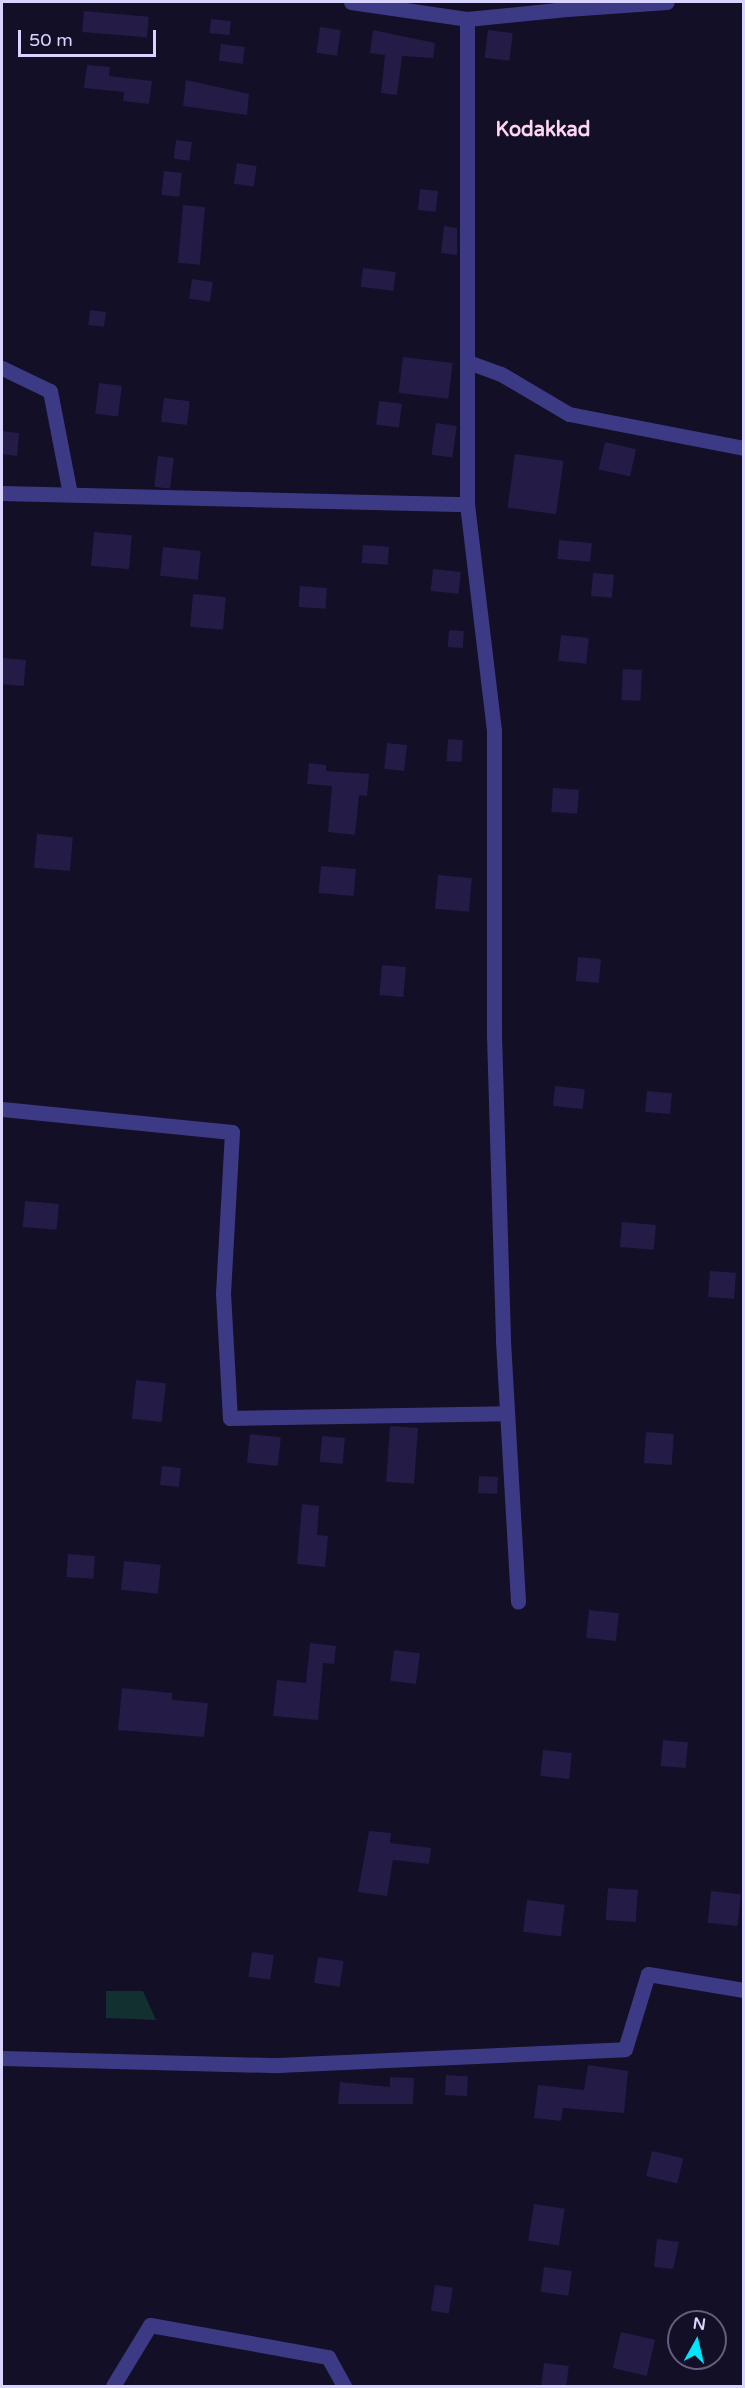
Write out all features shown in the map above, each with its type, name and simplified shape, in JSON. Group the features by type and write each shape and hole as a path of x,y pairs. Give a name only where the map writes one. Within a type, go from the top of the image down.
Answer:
{"street":[{"path":"351,2 467,19 567,5 667,2"},
{"path":"467,19 468,504 494,731 494,1035 507,1413 518,1602"},
{"path":"468,363 501,374 569,414 744,448"},
{"path":"2,368 50,391 70,494"},
{"path":"2,493 468,504"},
{"path":"2,1109 232,1132 223,1293 230,1418 507,1413"},
{"path":"2,2058 278,2065 625,2049 648,1974 744,1990"},
{"path":"113,2386 150,2325 328,2356 344,2386"}],"green space":[{"path":"106,1991 143,1991 156,2020 106,2018"}],"building":[{"path":"84,11 149,17 147,38 82,32"},
{"path":"211,19 231,21 229,35 210,33"},
{"path":"320,27 341,30 337,56 316,53"},
{"path":"373,30 435,43 433,58 402,56 397,95 381,93 385,55 370,53"},
{"path":"488,30 513,33 509,61 485,58"},
{"path":"221,44 245,47 243,64 219,61"},
{"path":"87,65 110,67 109,76 152,81 149,104 123,101 124,92 84,88"},
{"path":"186,80 249,94 247,115 183,106"},
{"path":"176,140 192,142 190,161 174,159"},
{"path":"237,163 257,166 253,187 234,184"},
{"path":"164,171 182,173 179,197 161,195"},
{"path":"420,189 438,191 436,212 418,210"},
{"path":"183,205 205,207 200,265 178,263"},
{"path":"444,226 457,228 457,255 441,253"},
{"path":"363,268 396,272 393,291 361,287"},
{"path":"192,279 213,282 210,302 189,299"},
{"path":"90,310 106,312 104,327 88,325"},
{"path":"403,357 453,363 448,399 399,393"},
{"path":"99,383 122,386 118,417 95,414"},
{"path":"164,398 190,401 187,425 161,422"},
{"path":"379,401 402,404 399,428 376,425"},
{"path":"436,423 457,426 452,458 432,455"},
{"path":"2,431 19,433 17,456 2,454"},
{"path":"605,442 636,449 630,476 599,469"},
{"path":"515,454 564,461 556,514 507,507"},
{"path":"158,456 174,458 170,489 154,487"},
{"path":"94,532 132,535 129,569 91,566"},
{"path":"559,540 592,543 590,562 557,559"},
{"path":"363,545 389,547 388,565 362,563"},
{"path":"163,547 201,551 198,580 160,576"},
{"path":"433,569 461,572 459,594 431,591"},
{"path":"593,573 614,575 612,598 591,596"},
{"path":"300,586 327,588 325,609 299,607"},
{"path":"193,594 226,597 223,630 190,627"},
{"path":"449,630 464,631 463,648 448,647"},
{"path":"561,635 589,638 586,664 558,661"},
{"path":"2,658 26,660 24,686 2,684"},
{"path":"623,669 642,670 640,701 621,700"},
{"path":"448,739 463,740 461,762 446,761"},
{"path":"387,743 407,745 404,771 384,769"},
{"path":"309,763 326,765 326,771 369,774 367,796 359,795 355,835 328,832 332,786 307,784"},
{"path":"553,788 579,790 577,814 551,812"},
{"path":"37,834 73,837 70,871 34,868"},
{"path":"321,866 356,869 354,896 319,893"},
{"path":"438,875 472,878 469,912 435,909"},
{"path":"578,957 601,959 599,983 576,981"},
{"path":"382,965 406,967 403,997 379,995"},
{"path":"555,1086 585,1089 583,1109 553,1106"},
{"path":"647,1091 672,1093 670,1114 645,1112"},
{"path":"25,1201 59,1204 57,1230 23,1227"},
{"path":"622,1222 656,1225 654,1250 620,1247"},
{"path":"710,1271 736,1273 734,1299 708,1297"},
{"path":"136,1380 166,1383 162,1422 132,1419"},
{"path":"390,1426 418,1428 414,1484 386,1482"},
{"path":"646,1432 674,1434 672,1465 644,1463"},
{"path":"250,1434 281,1437 278,1466 247,1463"},
{"path":"322,1436 345,1438 343,1464 320,1462"},
{"path":"162,1466 181,1468 179,1487 160,1485"},
{"path":"479,1476 498,1477 497,1494 478,1493"},
{"path":"302,1504 319,1506 317,1535 328,1536 325,1567 297,1564"},
{"path":"68,1554 95,1556 93,1579 66,1577"},
{"path":"124,1561 161,1565 158,1594 121,1590"},
{"path":"589,1610 619,1613 616,1641 586,1638"},
{"path":"310,1643 336,1646 334,1664 323,1663 318,1720 273,1716 277,1680 306,1683"},
{"path":"394,1650 420,1653 416,1684 390,1681"},
{"path":"122,1688 172,1693 172,1700 208,1703 204,1737 118,1730"},
{"path":"663,1740 688,1742 686,1768 661,1766"},
{"path":"543,1750 572,1753 569,1779 540,1776"},
{"path":"369,1831 391,1833 390,1843 431,1848 429,1864 393,1860 387,1896 358,1892"},
{"path":"608,1888 638,1890 636,1922 606,1920"},
{"path":"711,1891 741,1894 737,1926 708,1923"},
{"path":"527,1900 565,1905 561,1936 523,1932"},
{"path":"252,1952 274,1955 270,1980 249,1977"},
{"path":"318,1957 344,1961 340,1987 314,1983"},
{"path":"588,2065 628,2071 624,2113 563,2108 561,2121 534,2118 538,2085 584,2090"},
{"path":"446,2075 468,2076 467,2096 445,2095"},
{"path":"390,2077 414,2078 413,2104 338,2104 340,2082 390,2087"},
{"path":"652,2151 683,2158 677,2184 646,2176"},
{"path":"534,2204 565,2209 559,2245 528,2241"},
{"path":"657,2239 679,2242 673,2269 654,2267"},
{"path":"544,2267 572,2271 568,2296 541,2292"},
{"path":"435,2285 453,2288 449,2313 431,2311"},
{"path":"621,2332 655,2340 647,2376 613,2368"},
{"path":"544,2363 569,2366 566,2386 541,2386"}],"district":[{"name":"Kodakkad","path":"543,130"}]}
